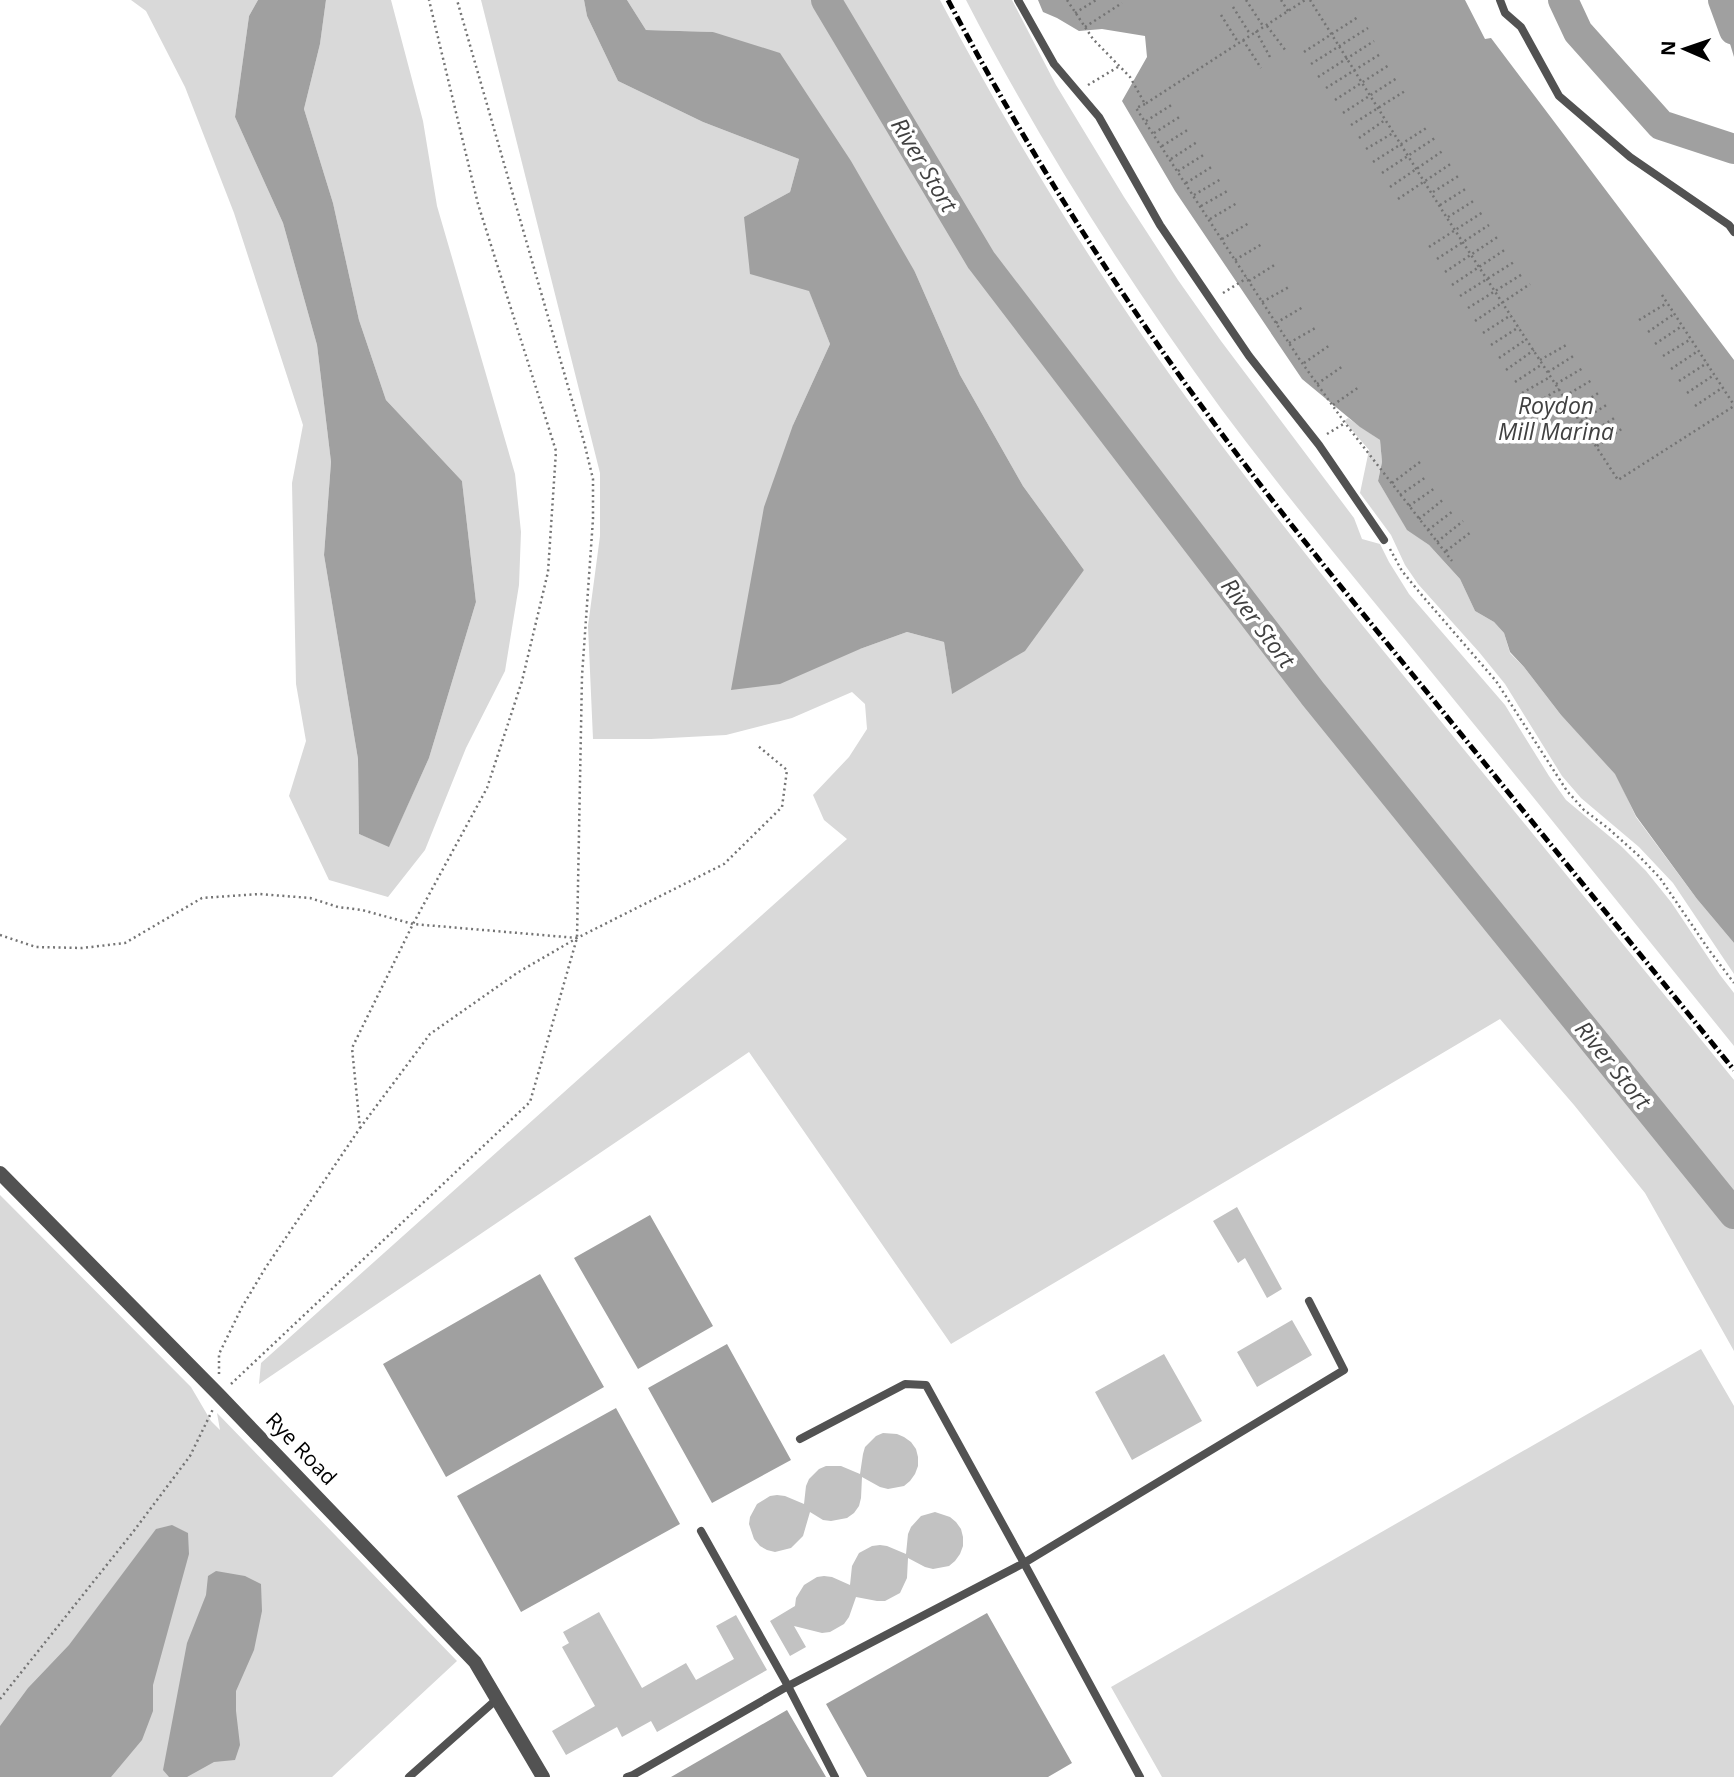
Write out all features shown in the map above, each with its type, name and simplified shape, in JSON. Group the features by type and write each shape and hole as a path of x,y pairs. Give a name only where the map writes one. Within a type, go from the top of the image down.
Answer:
{"street":[{"name":"Rye Road","path":"0,1173 219,1395 475,1662 543,1777"}],"lane":[{"path":"1018,0 1054,64 1099,117 1160,225 1249,356 1315,441 1384,540"},
{"path":"1500,0 1505,13 1521,27 1559,96 1630,157 1729,225 1734,232"},
{"path":"627,1777 788,1686 1024,1563 1344,1370 1309,1301"},
{"path":"800,1439 905,1384 926,1385 1140,1777"},
{"path":"701,1531 788,1686 835,1777"},
{"path":"409,1777 497,1699"}],"path":[{"path":"360,1128 352,1048 414,924 487,788 522,681 548,572 556,451 478,204 429,0"},
{"path":"0,1699 190,1457 219,1395 530,1102 577,938 582,676 593,519 593,480 457,0"},
{"path":"1067,0 1093,39 1130,77 1145,104"},
{"path":"1075,13 1096,0"},
{"path":"1246,0 1286,51"},
{"path":"1281,0 1288,11"},
{"path":"1452,561 1345,424 1303,364 1136,108 1288,11 1299,1 1307,0 1618,480 1734,406 1662,295"},
{"path":"1085,27 1122,3"},
{"path":"1233,7 1251,34"},
{"path":"1221,15 1261,68"},
{"path":"1304,52 1358,17"},
{"path":"1311,64 1368,29"},
{"path":"1256,31 1271,58"},
{"path":"1318,77 1374,41"},
{"path":"1326,88 1382,53"},
{"path":"1335,100 1389,65"},
{"path":"1077,92 1118,67"},
{"path":"1343,113 1397,78"},
{"path":"1351,125 1405,91"},
{"path":"1145,122 1173,104"},
{"path":"1153,134 1181,116"},
{"path":"1359,138 1386,120"},
{"path":"1373,162 1428,127"},
{"path":"1161,146 1189,129"},
{"path":"1366,149 1393,133"},
{"path":"1382,173 1436,138"},
{"path":"1170,160 1197,142"},
{"path":"1390,187 1444,150"},
{"path":"1177,172 1205,154"},
{"path":"1398,199 1452,163"},
{"path":"1185,183 1213,166"},
{"path":"1432,193 1460,175"},
{"path":"1193,195 1221,179"},
{"path":"1440,205 1467,188"},
{"path":"1200,206 1229,190"},
{"path":"1447,218 1475,200"},
{"path":"1209,220 1237,203"},
{"path":"1429,247 1483,212"},
{"path":"1222,239 1250,223"},
{"path":"1437,259 1489,225"},
{"path":"1445,272 1499,236"},
{"path":"1235,260 1262,243"},
{"path":"1452,285 1506,249"},
{"path":"1460,296 1514,262"},
{"path":"1211,300 1276,264"},
{"path":"1468,308 1524,273"},
{"path":"1475,321 1530,284"},
{"path":"1262,302 1289,287"},
{"path":"1639,320 1667,303"},
{"path":"1276,323 1303,307"},
{"path":"1648,332 1674,314"},
{"path":"1483,333 1511,315"},
{"path":"1655,344 1682,326"},
{"path":"1289,343 1317,327"},
{"path":"1491,345 1519,327"},
{"path":"1499,358 1527,339"},
{"path":"1663,356 1690,339"},
{"path":"1515,382 1568,344"},
{"path":"1303,364 1329,345"},
{"path":"1506,370 1534,351"},
{"path":"1671,369 1698,351"},
{"path":"1548,372 1575,355"},
{"path":"1679,381 1707,363"},
{"path":"1317,384 1343,366"},
{"path":"1556,384 1583,368"},
{"path":"1522,393 1551,376"},
{"path":"1687,393 1714,376"},
{"path":"1539,419 1592,380"},
{"path":"1332,405 1359,387"},
{"path":"1695,406 1722,388"},
{"path":"1530,407 1559,389"},
{"path":"1572,409 1600,392"},
{"path":"1580,422 1608,404"},
{"path":"1589,434 1616,417"},
{"path":"1315,441 1345,424"},
{"path":"1596,446 1623,428"},
{"path":"1391,483 1420,462"},
{"path":"1400,495 1426,477"},
{"path":"1409,507 1435,488"},
{"path":"1419,519 1444,499"},
{"path":"1428,531 1454,511"},
{"path":"1437,542 1463,521"},
{"path":"1445,552 1471,532"},
{"path":"1384,540 1402,571 1496,681 1567,791 1584,810 1609,829 1660,878 1734,983"},
{"path":"219,1395 219,1353 242,1307 265,1268 360,1128 430,1034 517,973 577,938 724,864 782,807 787,770 758,746"},
{"path":"0,935 36,947 82,948 125,943 202,898 258,894 310,898 414,924 577,938"}],"shaded area":[{"path":"131,0 258,0 249,16 235,117 283,223 317,345 331,462 324,555 358,759 359,834 389,846 429,758 476,602 462,481 386,400 359,320 333,203 304,109 320,44 326,0 391,0 423,121 437,206 515,474 521,532 519,585 505,671 466,748 425,850 388,897 329,880 289,796 306,741 296,684 292,483 303,425 234,213 185,87 146,11"},
{"path":"481,0 584,0 587,16 618,81 703,122 799,159 790,192 744,217 809,290 830,344 793,425 860,649 907,632 944,642 952,693 1084,570 1023,486 960,375 915,272 713,32 646,30 627,0 940,0 1011,128 1062,212 1142,335 1195,409 1363,626 1734,1080 1734,1351 1645,1193 1500,1019 951,1344 749,1052 259,1384 261,1363 847,839 824,820 813,795 849,757 867,729 865,704 852,692 792,718 726,735 593,739 588,626 600,536 600,473"},
{"path":"966,0 1012,0 1056,85 1124,197 1221,341 1354,518 1362,539 1380,544 1409,594 1505,705 1566,800 1621,846 1646,871 1671,902 1734,993 1734,1046 1303,514 1222,410 1152,311 1086,210 1024,106"},
{"path":"1348,418 1380,440 1382,462 1378,481 1407,529 1429,545 1460,579 1475,611 1494,622 1504,633 1510,653 1561,715 1616,774 1636,817 1697,899 1734,943 1734,974 1673,883 1639,847 1581,798 1562,776 1505,684 1418,584 1405,565 1391,535 1360,493 1369,450 1344,421"},
{"path":"0,1195 191,1387 211,1421 220,1430 217,1413 457,1661 332,1777 0,1777"},
{"path":"1701,1349 1734,1406 1734,1777 1162,1777 1111,1687"}],"water":[{"path":"258,0 326,0 320,44 304,109 333,203 359,320 386,400 462,481 476,602 429,758 389,847 359,834 358,759 324,555 331,462 317,345 283,223 235,117 249,16"},
{"path":"584,0 627,0 646,30 713,32 780,53 851,161 915,272 960,375 1023,486 1084,570 1025,651 952,694 944,642 907,632 780,684 731,690 764,507 793,425 830,344 809,291 750,274 744,217 790,192 799,159 703,122 618,81 587,16"},
{"name":"Roydon Mill Marina","path":"1038,0 1465,0 1485,39 1491,38 1734,360 1734,943 1697,899 1636,816 1615,774 1561,715 1510,652 1504,633 1494,622 1475,611 1460,579 1429,545 1407,530 1378,481 1382,462 1380,440 1302,379 1175,191 1122,101 1147,57 1145,36 1102,29 1079,31 1043,12"},
{"path":"1723,2 1734,30 1734,57 1718,4"},
{"path":"650,1215 713,1326 638,1369 574,1258"},
{"path":"540,1274 604,1387 446,1477 383,1364"},
{"path":"727,1344 791,1460 712,1503 648,1388"},
{"path":"616,1408 680,1524 521,1612 457,1496"},
{"path":"172,1525 188,1533 189,1554 153,1685 153,1711 142,1740 111,1777 0,1777 0,1726 28,1688 69,1645 156,1529"},
{"path":"216,1571 245,1576 261,1584 262,1611 254,1650 236,1691 240,1745 235,1760 214,1762 187,1777 169,1777 163,1770 187,1643 206,1595 208,1576"},
{"path":"987,1613 1072,1763 1048,1777 867,1777 826,1704"},
{"path":"787,1710 826,1777 671,1777"}],"building":[{"path":"1237,1207 1282,1289 1267,1298 1245,1258 1238,1263 1213,1221"},
{"path":"1292,1320 1312,1355 1257,1387 1237,1352"},
{"path":"1164,1354 1202,1421 1132,1460 1095,1392"},
{"path":"883,1433 904,1437 916,1449 918,1466 910,1481 904,1486 888,1489 862,1477 859,1506 847,1518 823,1520 810,1512 803,1536 791,1548 775,1552 760,1546 754,1539 749,1524 757,1504 777,1495 804,1504 809,1479 826,1466 841,1466 860,1474 865,1447"},
{"path":"935,1512 950,1517 961,1529 963,1546 955,1561 949,1566 933,1569 908,1558 907,1578 900,1593 885,1601 856,1597 844,1624 830,1632 822,1633 794,1626 806,1647 790,1656 770,1621 795,1606 796,1598 804,1585 824,1576 850,1585 852,1566 859,1553 872,1546 887,1546 906,1554 911,1527 921,1516"},
{"path":"599,1612 642,1688 686,1663 696,1680 734,1659 716,1626 736,1615 767,1670 657,1732 651,1721 622,1737 617,1727 566,1755 552,1731 595,1706 562,1647 569,1643 563,1632"}],"waterway":[{"name":"River Stort","path":"826,0 981,260 1313,694 1734,1214"},
{"path":"1563,0 1578,32 1661,125 1734,149"},
{"path":"1723,0 1734,30"}],"railway":[{"path":"948,0 1039,162 1139,318 1211,419 1323,564 1734,1070"}]}
